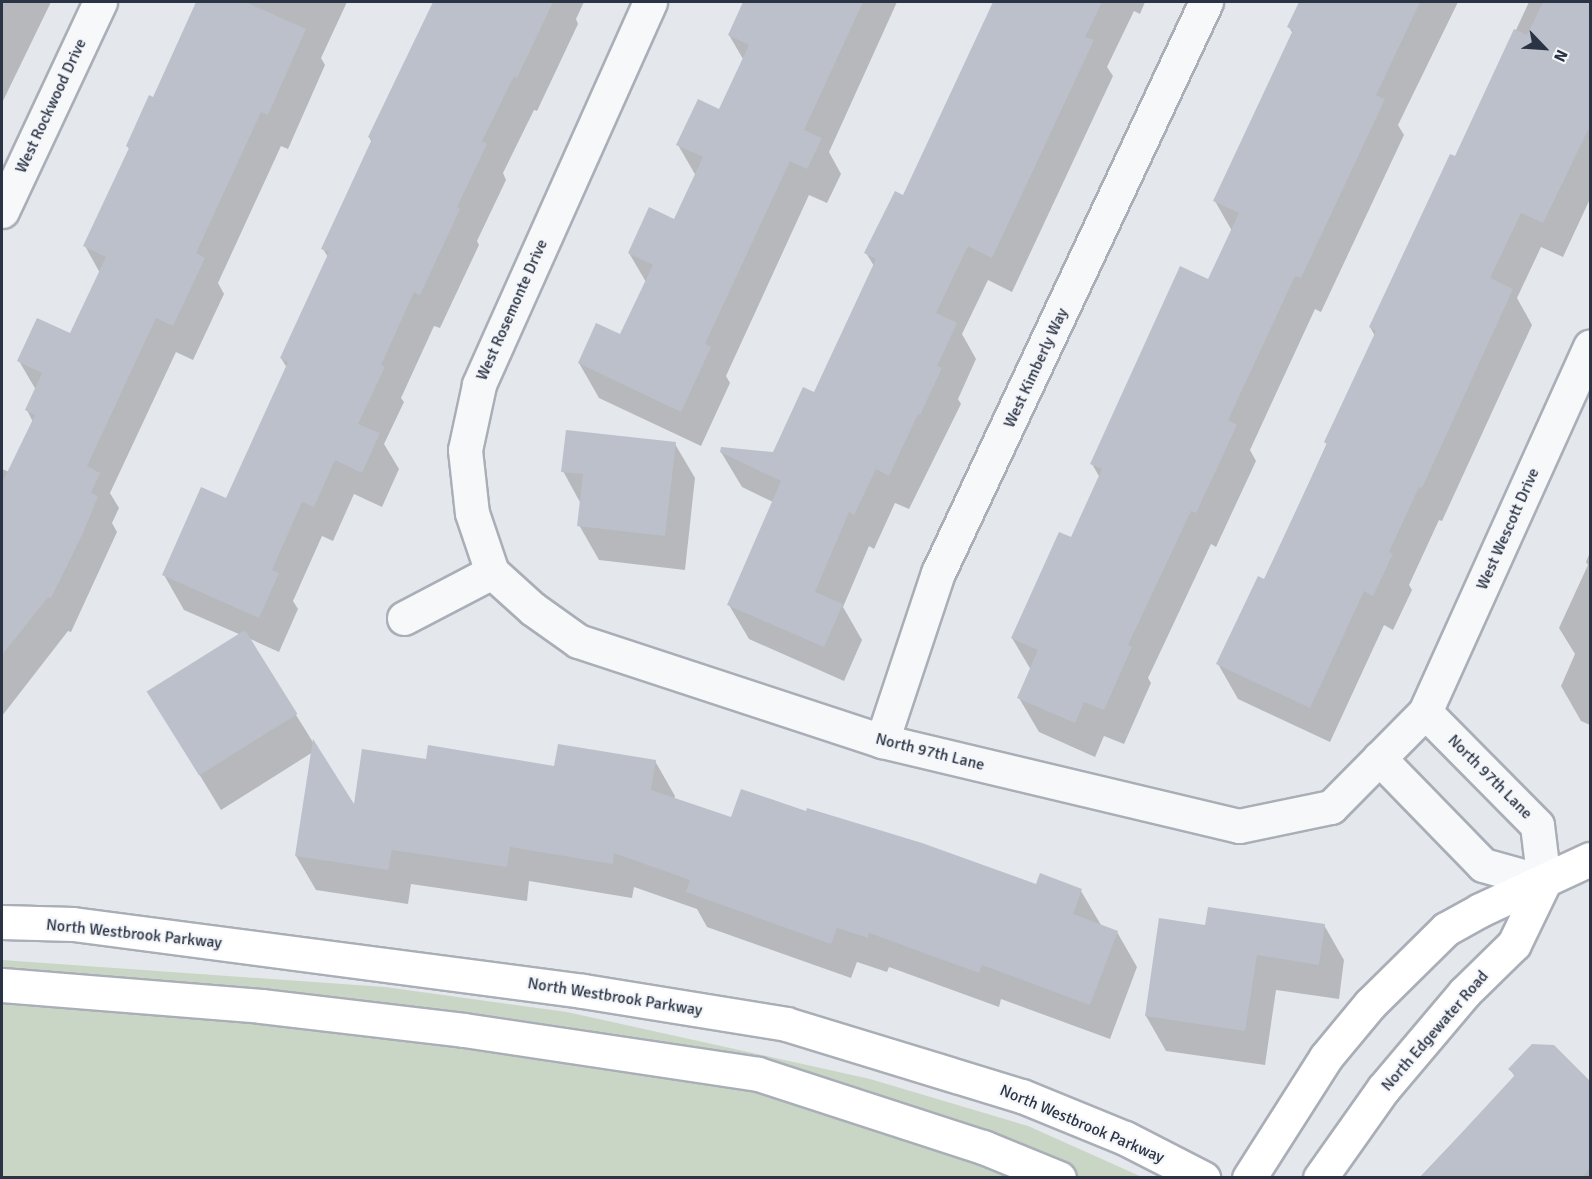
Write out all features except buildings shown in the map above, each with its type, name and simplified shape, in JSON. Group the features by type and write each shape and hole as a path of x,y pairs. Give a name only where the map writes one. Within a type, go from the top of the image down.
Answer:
{"street":[{"name":"West Rockwood Drive","path":"2,212 100,2"},
{"name":"West Rosemonte Drive","path":"492,572 472,513 465,450 479,385 651,2"},
{"name":"West Kimberly Way","path":"882,741 939,573 1206,2"},
{"name":"West Wescott Drive","path":"1425,712 1590,346"},
{"path":"404,618 492,572"},
{"name":"North 97th Lane","path":"492,572 533,609 578,641 882,741 1239,826 1331,807 1425,712 1537,825 1544,882"},
{"path":"1379,758 1483,865 1544,882"},
{"path":"1249,1178 1326,1057 1370,1005 1446,929 1480,910 1590,859"},
{"name":"North Edgewater Road","path":"1320,1178 1383,1089 1464,993 1514,944 1544,882"},
{"name":"North Westbrook Parkway","path":"2,922 85,926 583,991 786,1024 909,1059 1022,1096 1125,1138 1203,1178"},
{"path":"2,985 309,1011 464,1030 758,1074 983,1147 1059,1178"}],"green space":[{"path":"2,960 385,987 567,1012 870,1079 1028,1126 1142,1177 2,1178"}]}
